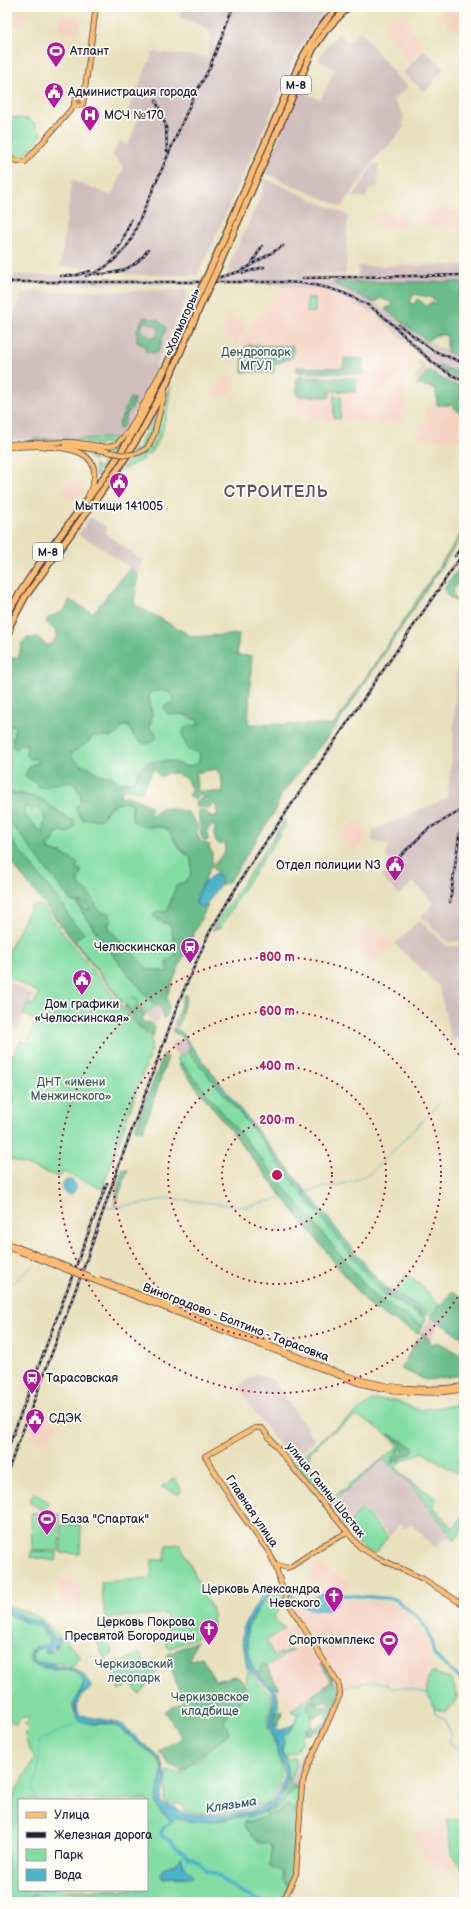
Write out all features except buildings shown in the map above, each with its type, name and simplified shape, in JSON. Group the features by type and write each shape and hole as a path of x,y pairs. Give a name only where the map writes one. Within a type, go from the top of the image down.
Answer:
{"highway":[{"name":"«Холмогоры»","path":"7,614 47,553 115,461 138,424 214,261 300,62 317,32 337,7"},
{"name":"«Холмогоры»","path":"7,631 15,614 45,569 120,466 142,431 167,383 313,49 326,30 348,7"}],"main road":[{"path":"7,159 25,162 76,105 80,106 83,102 96,7"},
{"path":"76,105 74,102 76,98 81,98 83,102"},
{"path":"7,446 71,442 110,447 120,442 129,431 152,386 172,353"},
{"path":"7,446 73,446 130,455 137,454 147,448 154,435 167,383"},
{"path":"38,446 71,449 84,454 90,459 94,466 95,476 83,506"},
{"path":"7,639 15,614"},
{"name":"Виноградово - Болтино - Тарасовка","path":"7,1243 32,1255"},
{"name":"Виноградово - Болтино - Тарасовка","path":"7,1247 32,1255 373,1385 392,1389 430,1392 464,1389"},
{"name":"Виноградово - Болтино - Тарасовка","path":"392,1389 437,1389 464,1386"},
{"name":"улица Ганны Шостак","path":"205,1456 255,1428 262,1428 294,1470 347,1533 367,1552 423,1579 464,1605"},
{"name":"Главная улица","path":"205,1456 236,1507 269,1552 277,1568 283,1590 296,1616 340,1687 340,1696 308,1766 302,1785 296,1874 283,1902"},
{"path":"277,1568 278,1565 287,1568 292,1566 323,1545 347,1533"}],"shaded area":[{"path":"9,7 26,8 24,26 7,24"},
{"path":"182,7 328,7 301,45 198,275 124,275 124,269 60,267 72,180 112,196 124,167 113,155 119,141 128,145 139,117 127,112 153,52 207,57 211,32 195,22 180,18"},
{"path":"437,7 464,7 464,38 457,28 450,27"},
{"path":"404,13 410,22 407,25 422,46 412,58 407,61 385,28"},
{"path":"61,15 80,18 78,34 59,31"},
{"path":"360,31 398,78 408,87 393,100 404,115 402,124 404,127 383,153 380,152 342,207 265,173 300,90 320,100 335,69 319,61 318,58 338,33 348,42"},
{"path":"424,50 444,68 425,92 403,73"},
{"path":"374,164 379,164 378,187 369,189 366,197 353,197"},
{"path":"266,179 319,204 320,203 348,215 346,274 273,276 358,276 358,266 464,265 464,282 334,282 334,284 363,296 385,309 437,347 464,358 464,374 456,372 448,375 464,383 464,388 433,369 373,311 372,313 345,299 322,290 281,286 280,284 7,284 7,275 64,275 89,270 91,279 180,280 270,277 228,277 227,274 231,259 255,210"},
{"path":"427,211 464,211 464,227 420,226 420,213"},
{"path":"372,214 405,214 405,227 372,227"},
{"path":"281,286 322,290 345,299 368,311 412,354 410,376 406,377 404,423 315,419 305,415 296,415 297,371 291,369 290,365 285,367 283,361 274,365 274,373 242,372 242,337"},
{"path":"189,290 144,393 121,438 7,440 7,327 23,292"},
{"path":"230,315 247,327 236,342 220,331"},
{"path":"419,361 428,371 418,381 414,377 422,369 417,363"},
{"path":"225,375 233,376 232,396 212,395"},
{"path":"426,405 450,406 464,417 464,440 418,439 419,423 426,423"},
{"path":"69,479 82,485 80,488 83,490 75,502 61,492"},
{"path":"90,517 107,528 105,533 143,561 138,574 101,547 78,535"},
{"path":"464,624 464,941 447,942 421,916 434,903 413,882 399,895 382,878 392,865 386,857 389,845 372,841 372,836 374,830 447,798 453,745 456,671"},
{"path":"355,821 369,836 354,852 339,837"},
{"path":"419,920 447,946 464,946 464,1035 451,1042 439,986 395,944"},
{"path":"372,925 392,945 373,963 353,943"},
{"path":"7,981 33,996 23,1015 19,1030 8,1025 7,1027"},
{"path":"158,1004 163,1011 160,1019 154,1024 146,1013"},
{"path":"7,1037 16,1042 7,1061"},
{"path":"179,1039 185,1040 189,1045 188,1051 179,1057 170,1046"},
{"path":"431,1318 439,1323 430,1339 422,1334"},
{"path":"256,1374 273,1380 315,1440 291,1461 248,1403 240,1385"},
{"path":"33,1415 57,1425 47,1446 32,1438 29,1429"},
{"path":"384,1459 410,1483 452,1535 434,1547 412,1524 404,1528 400,1524 390,1536 363,1508 346,1527 327,1506"},
{"path":"317,1564 351,1583 342,1599 396,1604 415,1620 427,1639 430,1658 426,1691 383,1680 367,1679 344,1687 295,1611 296,1608 328,1613 338,1606 338,1591 325,1589 315,1592 304,1587"},
{"path":"57,1577 80,1586 83,1610 62,1613"},
{"path":"297,1623 305,1636 274,1656 266,1641 285,1628"},
{"path":"308,1641 332,1682 291,1711 267,1666"},
{"path":"305,1746 312,1748 296,1784 289,1781"},
{"path":"444,1825 447,1854 455,1865 437,1871 424,1856 413,1834"}],"green space":[{"path":"7,117 28,119 35,123 36,129 43,134 23,157 10,154 10,129 7,128"},
{"path":"334,282 464,282 464,314 460,314 461,330 464,330 464,358 447,352 447,335 436,335 427,341 385,309 389,306 392,307 393,303 380,298 375,303 334,284","holes":["414,294 429,297 436,301 436,304 431,302 426,306 418,299 412,305 410,301"]},
{"path":"307,298 315,298 315,312 307,312"},
{"path":"144,317 158,320 166,327 158,352 153,353 145,351 145,346 137,342 137,329","holes":["146,321 158,327 159,330 156,337 151,338 140,330 143,323"]},
{"name":"Дендропарк МГУЛ","path":"249,345 293,346 293,357 274,365 274,373 242,372 243,349"},
{"path":"344,358 363,359 363,374 297,372 297,367 343,368"},
{"path":"439,366 464,374 464,383 438,368"},
{"path":"430,370 437,376 464,389 464,416 451,405 437,405 436,389 416,384"},
{"path":"297,377 356,378 356,392 330,391 330,397 297,396"},
{"path":"170,386 166,415 159,439 154,448 148,454 141,455 138,450 139,445 158,409 152,435 146,446 149,449 155,440 163,405"},
{"path":"334,396 341,396 340,419 334,418"},
{"path":"130,398 134,399 133,406 128,412 122,428 120,429 118,426"},
{"path":"121,438 113,444 102,443 101,445 80,441 33,441 33,439"},
{"path":"117,446 96,476 95,464 99,468 104,461 98,457 93,460 85,453 71,448 104,453 106,449"},
{"path":"135,449 137,454 145,458 122,470"},
{"path":"464,529 464,533 337,725 281,795 275,811 229,882 220,885 221,878 212,867 225,852 225,843 223,842 220,845 216,841 214,834 215,827 213,825 207,829 208,840 204,841 201,835 198,811 201,809 212,817 218,816 216,806 214,804 205,809 203,807 196,807 195,802 203,798 206,803 208,800 200,795 194,799 188,795 192,790 186,778 177,773 167,773 164,776 159,776 154,768 141,792 123,788 120,797 128,795 150,806 151,816 162,807 188,812 197,824 197,834 201,842 210,845 209,849 212,851 212,863 196,900 196,904 204,908 208,905 187,947 167,996 169,1007 166,1017 163,1018 163,1011 158,1004 153,1003 113,955 77,904 80,903 85,909 89,910 90,908 82,902 72,902 7,818 7,789 9,792 42,799 67,819 73,820 75,825 72,830 67,833 62,831 56,833 52,843 47,845 49,850 60,853 78,863 76,868 81,870 81,875 77,879 79,885 88,892 99,911 110,914 111,920 108,925 110,930 147,969 168,972 167,961 176,955 171,926 153,916 156,912 167,912 176,886 186,881 190,876 191,858 179,847 168,829 163,827 141,826 132,820 133,804 123,802 115,804 107,810 101,819 84,820 76,811 76,806 81,801 80,793 76,786 71,782 55,784 43,788 38,786 25,775 30,766 39,762 35,758 30,759 26,754 27,743 21,745 17,749 12,747 15,725 10,726 7,740 7,659 18,657 22,643 27,638 38,637 46,645 54,641 57,633 46,622 51,616 65,609 69,600 93,613 130,568 138,574 134,604 193,637 239,634 237,655 252,656 248,724 332,725 336,722","holes":["162,690 170,694 173,699 173,701 164,707 167,713 173,715 185,714 198,719 199,725 187,727 183,732 188,750 199,752 200,757 198,763 187,767 171,761 149,762 140,769 136,779 130,782 120,783 111,776 100,775 91,768 81,765 72,758 71,753 86,744 93,736 110,737 116,735 123,726 129,726 140,742 149,743 153,741 157,737 155,732 150,729 149,724 152,714 149,706 149,695 150,692","215,769 221,774 223,792 197,791 196,773","25,805 33,810 36,807 44,814 45,819 43,834 30,820 24,816"]},
{"path":"464,561 464,573 454,589 453,595 456,600 455,601 448,596 444,589"},
{"path":"162,690 171,695 173,701 169,705 177,715 183,714 192,719 198,719 200,757 198,763 187,767 165,761 143,766 135,780 120,783 111,776 100,775 86,766 80,765 72,758 71,753 86,744 93,736 119,730 123,726 129,726 133,736 150,730 152,711 149,695 150,692"},
{"path":"16,725 16,731 12,741 21,745 27,743 27,749 40,762 30,766 36,784 43,786 71,782 79,790 81,802 105,815 110,808 117,804 125,802 133,804 131,815 147,827 166,828 180,850 191,858 190,876 188,879 176,886 167,912 156,912 158,920 171,926 176,955 167,961 168,972 147,969 110,930 108,925 111,920 99,911 88,892 79,885 76,868 78,863 60,853 50,850 47,845 52,843 56,833 62,831 67,833 73,820 67,818 54,808 39,800 27,795 9,792 6,784 7,770 11,757 7,753 8,731 10,726"},
{"path":"25,805 30,809 36,806 44,814 45,819 43,835 24,816"},
{"path":"7,818 72,902 82,902 90,908 88,910 85,909 80,903 77,905 113,955 153,1003 158,1004 147,1012 133,996 138,1004 131,1011 74,940 83,933 70,919 65,908 7,835"},
{"path":"285,820 285,827 279,833 279,836 242,891 221,927 212,930"},
{"path":"7,835 65,908 70,919 84,933 74,941 123,1004 7,857"},
{"name":"ДНТ «имени Менжинского»","path":"41,905 131,1019 151,1040 151,1050 102,1189 64,1172 59,1177 7,1158 9,1141 7,1140 7,1067 21,1040 27,1044 36,1021 23,1014 29,1003 33,1005 39,993 7,976 7,954 31,906"},
{"path":"184,995 187,995 178,1027 174,1025"},
{"path":"125,1005 131,1011 137,1005 146,1013 142,1019 144,1023 149,1022 155,1027 153,1038 139,1026 124,1007"},
{"path":"173,1027 180,1031 240,1109 373,1274 387,1289 427,1313 425,1317 383,1293 374,1284 277,1162 253,1129 189,1052 187,1041 183,1037 173,1032"},
{"path":"188,1051 253,1129 277,1162 383,1293 426,1319 422,1326 374,1296 177,1059"},
{"path":"164,1054 168,1057 143,1131 135,1129"},
{"path":"181,1062 374,1296 422,1326 418,1334 372,1308 362,1297 179,1065"},
{"path":"122,1169 128,1170 115,1206 116,1192"},
{"path":"406,1274 425,1289 439,1306 432,1314 395,1292"},
{"path":"452,1292 464,1299 464,1339 431,1317"},
{"path":"421,1332 429,1339 431,1345 438,1342 464,1357 464,1375 426,1380 401,1369 417,1339 419,1338 422,1341 424,1340"},
{"path":"373,1400 394,1400 419,1410 464,1404 464,1477 422,1452 398,1463 396,1467 410,1481 436,1498 433,1506 451,1527 453,1528 457,1525 464,1512 464,1526 455,1540 410,1483 384,1459 327,1506 292,1464 333,1430","holes":["355,1417 360,1418 378,1428 394,1441 398,1447 332,1498 328,1496 308,1470 310,1452 332,1432","392,1437 414,1451 393,1463 392,1458 403,1453 404,1449 401,1448 399,1452 398,1449 402,1445"]},
{"path":"388,1434 414,1448 413,1452 391,1463 392,1458 403,1453 404,1449 402,1448 398,1453 394,1453 402,1445"},
{"path":"175,1478 181,1490 179,1494 161,1487"},
{"path":"34,1493 49,1503 43,1511 29,1501"},
{"path":"362,1509 388,1537 374,1554 362,1547 346,1527"},
{"path":"31,1513 60,1514 59,1551 32,1550"},
{"path":"62,1524 81,1525 80,1554 61,1553"},
{"path":"180,1544 212,1610 214,1623 210,1632 169,1649 163,1638 172,1636 168,1630 166,1614 105,1618 101,1582 151,1578 152,1560 165,1560 166,1545"},
{"path":"32,1551 57,1553 56,1561 30,1557"},
{"path":"280,1586 284,1600 280,1598 279,1601 273,1604 274,1608 278,1607 280,1609 274,1615 276,1622 285,1628 266,1641 274,1656 280,1652 282,1655 289,1650 293,1650 267,1666 264,1665 260,1674 257,1672 255,1673 251,1664 248,1650 248,1627 261,1604"},
{"path":"7,1605 39,1617 77,1652 79,1657 74,1665 34,1662 32,1653 37,1649 46,1648 47,1650 44,1652 50,1652 57,1647 61,1641 60,1639 54,1638 42,1622 23,1617 7,1608"},
{"path":"7,1614 40,1627 49,1638 50,1644 36,1647 30,1651 30,1660 44,1668 52,1667 53,1670 61,1668 70,1670 79,1675 85,1681 73,1707 75,1714 91,1724 112,1724 123,1729 125,1734 132,1737 139,1745 158,1758 162,1768 157,1800 159,1810 169,1818 169,1823 166,1825 170,1824 176,1818 183,1820 218,1821 265,1812 269,1815 257,1820 245,1822 271,1847 279,1861 283,1880 288,1885 287,1891 281,1902 168,1902 163,1897 161,1902 109,1902 106,1900 105,1902 41,1902 38,1900 27,1902 39,1891 148,1891 148,1799 18,1799 18,1891 36,1891 26,1902 11,1902 7,1897 7,1806 35,1759 24,1734 29,1730 25,1724 29,1718 22,1717 16,1725 7,1718 7,1709 10,1705 7,1704","holes":["181,1856 184,1866 193,1875 182,1878 162,1878 171,1865 176,1864"]},
{"name":"Черкизовский лесопарк","path":"95,1638 111,1647 113,1654 105,1657 108,1664 126,1660 140,1653 147,1670 160,1666 140,1695 131,1683 119,1691 112,1669 107,1664"},
{"name":"Черкизовское кладбище","path":"196,1641 189,1661 202,1657 215,1681 235,1676 242,1680 245,1688 242,1697 224,1721 229,1733 193,1761 183,1771 169,1765 159,1751 182,1738 165,1711 183,1702 167,1655"},
{"path":"202,1657 215,1681 235,1676 242,1680 245,1687 248,1671 268,1693 271,1694 272,1702 268,1718 268,1729 277,1750 281,1773 278,1788 270,1803 238,1810 206,1813 185,1811 183,1806 178,1803 175,1805 165,1802 167,1771 182,1774 193,1761 194,1763 227,1735 189,1661"},
{"path":"321,1663 323,1663 341,1692 322,1735 316,1731 307,1735 306,1729 311,1726 314,1728 327,1721 325,1712 310,1719 311,1715 307,1705 313,1700 321,1709 323,1706 326,1708 329,1704 326,1701 318,1704 314,1700 314,1694 331,1682"},
{"path":"264,1664 267,1666 279,1689 268,1685 255,1673 257,1671 260,1674 260,1668"},
{"path":"432,1672 449,1678 456,1688 457,1697 452,1707 444,1712 434,1708 428,1694 427,1681"},
{"path":"314,1694 314,1700 309,1703 311,1726 306,1729 306,1734 301,1737 302,1741 295,1753 287,1755 288,1760 295,1757 295,1760 290,1778 287,1779 287,1768 282,1736 292,1729 300,1712 297,1714 291,1711"},
{"path":"275,1709 280,1711 282,1710 283,1715 278,1722 278,1726 271,1726"},
{"path":"463,1741 464,1743 464,1764 459,1749"},
{"path":"464,1764 464,1802 462,1799 456,1798"},
{"path":"290,1778 289,1781 299,1788 298,1790 294,1787 282,1805 271,1811 272,1814 279,1812 286,1805 296,1810 294,1873 287,1891 288,1885 283,1880 282,1872 269,1866 272,1847 268,1843 260,1843 245,1828 244,1822 257,1820 268,1815 265,1812 274,1806 282,1794 287,1779"},
{"path":"294,1787 298,1790 299,1788 296,1810 286,1805 279,1812 271,1815 271,1811 281,1804"},
{"path":"464,1819 464,1869 451,1853 447,1820"}],"water":[{"path":"216,874 222,881 204,908 196,904 202,886 208,879"},
{"path":"66,1180 72,1180 76,1184 76,1190 72,1194 66,1194 62,1190 62,1184"},
{"path":"283,1581 290,1585 293,1595 299,1601 311,1599 328,1591 337,1594 337,1605 328,1605 328,1608 332,1609 323,1611 314,1610 295,1604"},
{"path":"280,1586 269,1595 261,1605 247,1628 247,1633 249,1653 256,1673 268,1685 277,1691 278,1705 274,1720 276,1728 279,1731 294,1724 289,1732 283,1736 284,1744 282,1747 287,1765 287,1775 284,1789 277,1802 267,1811 252,1816 210,1821 188,1821 176,1818 170,1824 165,1825 169,1823 169,1817 159,1810 157,1805 162,1774 161,1762 114,1725 87,1723 78,1719 73,1705 80,1693 84,1681 77,1673 68,1669 61,1670 59,1668 53,1670 52,1667 35,1665 30,1660 30,1651 36,1647 50,1644 49,1638 40,1627 7,1614 7,1608 23,1617 42,1622 45,1629 55,1640 60,1639 56,1647 49,1648 51,1651 50,1652 44,1652 47,1649 46,1648 37,1649 32,1653 34,1662 53,1663 58,1667 68,1667 79,1671 87,1678 91,1688 83,1695 76,1706 77,1711 82,1716 84,1715 113,1721 124,1726 160,1758 166,1777 161,1801 162,1803 176,1808 186,1814 219,1815 251,1811 273,1802 279,1792 284,1778 278,1750 269,1725 274,1700 273,1693 247,1668 242,1636 243,1628 259,1600 269,1589"},
{"path":"181,1856 184,1866 193,1875 192,1877 162,1878 161,1875 163,1868 175,1865"}],"waterway":[{"path":"182,1037 305,1192 350,1182 371,1173 440,1103"},
{"path":"300,1193 305,1192 336,1232"},
{"path":"106,1206 109,1208 154,1202 167,1198 246,1207 292,1195"},
{"path":"338,1234 372,1278 386,1290 456,1330 464,1331"},
{"path":"7,1288 34,1265"},
{"name":"Клязьма","path":"332,1597 346,1595 395,1599 420,1619 431,1639 434,1655 464,1682"},
{"path":"340,1688 370,1682 382,1682 388,1684 392,1689 401,1687 428,1694 436,1714 445,1720 451,1737 449,1740 450,1742 455,1747 464,1749"},
{"path":"294,1724 297,1715 320,1695 337,1690"},
{"path":"62,1730 83,1721"},
{"path":"36,1799 33,1789 38,1771 40,1741 60,1731"},
{"path":"464,1775 458,1791 464,1812"},
{"path":"168,1824 163,1828 161,1833 162,1836 173,1842 184,1854 199,1862 206,1871 214,1873 243,1894 264,1902"},
{"path":"184,1866 187,1863 188,1855"}],"railway":[{"path":"86,276 99,271 111,263 130,242 193,98 209,69 233,7"},
{"path":"156,101 166,126 167,151"},
{"path":"113,254 121,244 131,220"},
{"path":"252,263 262,246"},
{"path":"217,278 241,271 283,246"},
{"path":"95,274 125,270 143,257 148,250"},
{"path":"243,273 264,267"},
{"path":"61,276 77,275 90,271"},
{"path":"303,278 464,275"},
{"path":"7,282 284,282 327,288 341,292 367,304 390,322 432,362 441,369 464,381"},
{"path":"399,325 434,351 464,363"},
{"path":"455,556 464,543"},
{"path":"7,1473 83,1270 119,1165 180,999 209,933 248,868 464,552"},
{"path":"395,861 428,829 464,809"},
{"path":"450,902 459,837 464,818"},
{"path":"7,1451 107,1183"}],"place":[{"name":"Атлант","path":"56,68"},
{"name":"Администрация города","path":"54,109"},
{"name":"МСЧ №170","path":"90,132"},
{"name":"Мытищи 141005","path":"119,499"},
{"name":"Отдел полиции N3","path":"395,882"},
{"name":"Челюскинская","path":"190,964"},
{"name":"Дом графики «Челюскинская»","path":"82,996"},
{"name":"Тарасовская","path":"32,1395"},
{"name":"СДЭК","path":"35,1435"},
{"name":"База \"Спартак\"","path":"47,1536"},
{"name":"Церковь Александра Невского","path":"334,1613"},
{"name":"Церковь Покрова Пресвятой Богородицы","path":"209,1646"},
{"name":"Спорткомплекс","path":"389,1657"}],"district":[{"name":"СТРОИТЕЛЬ","path":"276,491"}]}
